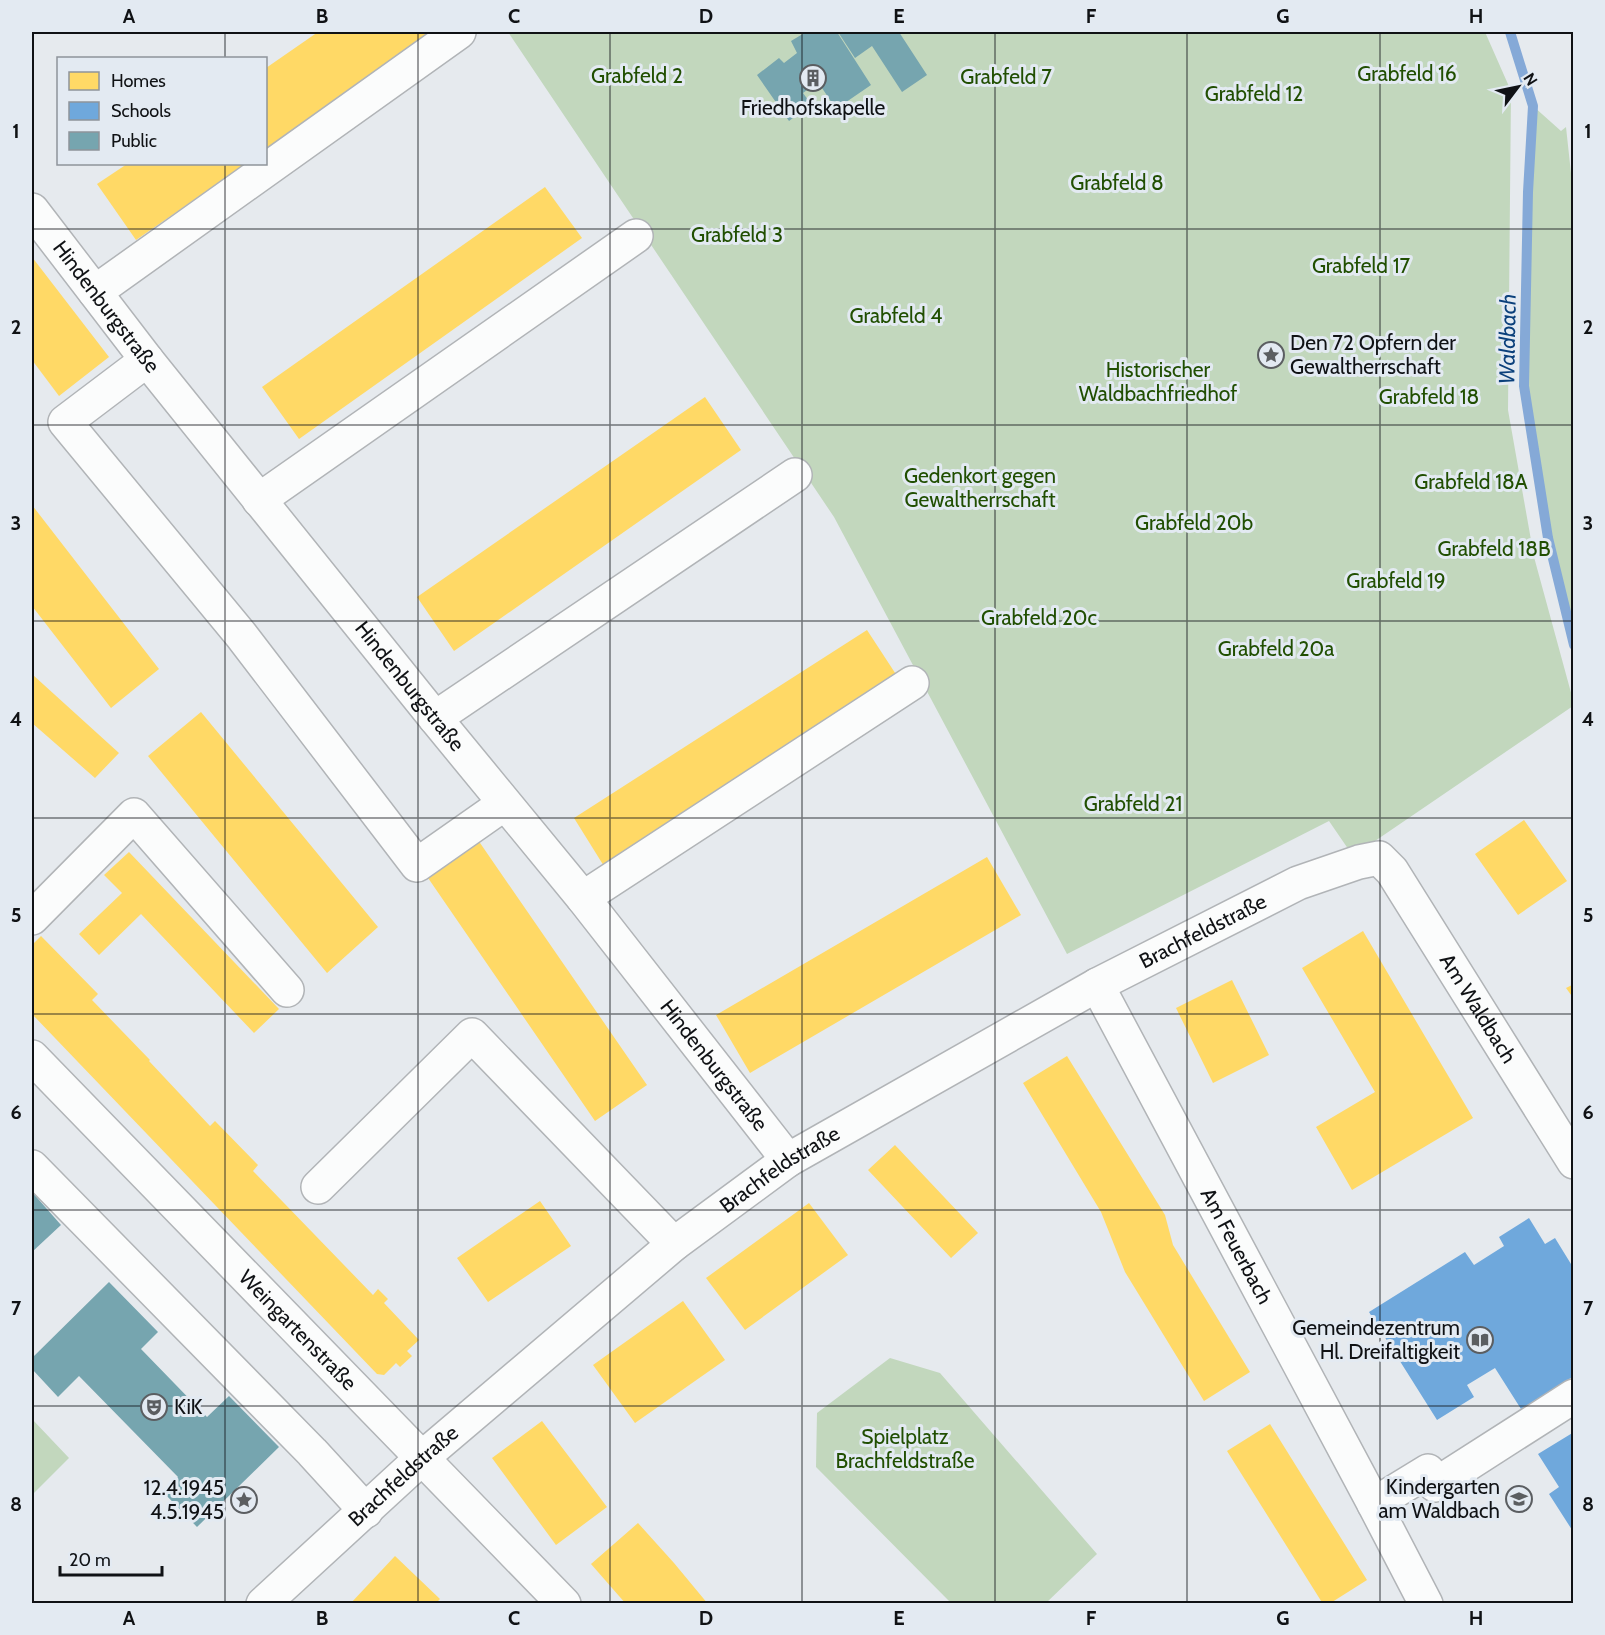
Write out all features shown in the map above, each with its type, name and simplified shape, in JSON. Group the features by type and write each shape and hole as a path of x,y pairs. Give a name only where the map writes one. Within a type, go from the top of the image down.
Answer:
{"street":[{"path":"95,292 459,32"},
{"name":"Hindenburgstraße","path":"32,210 147,360 504,804 583,898 788,1160"},
{"path":"259,500 636,236"},
{"path":"147,360 65,422 241,635 417,865 504,804"},
{"path":"435,718 795,475"},
{"path":"583,898 912,683"},
{"path":"32,918 135,815 287,990"},
{"name":"Brachfeldstraße","path":"263,1604 423,1457 674,1244 788,1160 1096,985 1298,883 1359,862 1379,858"},
{"name":"Am Waldbach","path":"1379,858 1392,871 1574,1162"},
{"name":"Am Feuerbach","path":"1096,985 1426,1604"},
{"path":"318,1187 472,1035 674,1244"},
{"name":"Weingartenstraße","path":"32,1057 564,1604"},
{"path":"32,1167 312,1452 366,1511"},
{"path":"1374,1504 1428,1471 1436,1485 1574,1396"}],"green space":[{"name":"Historischer Waldbachfriedhof","path":"508,32 1485,32 1511,91 1508,410 1534,557 1573,706 1353,856 1329,821 1067,954 834,517"},
{"path":"1533,106 1561,131 1566,127 1574,201 1573,645 1548,538 1524,386 1528,192"},
{"name":"Spielplatz Brachfeldstraße","path":"890,1358 940,1373 1097,1554 1046,1603 951,1603 816,1467 817,1413"},
{"path":"32,1419 69,1458 32,1495"}],"building: Homes":[{"path":"318,32 436,32 267,149 267,67"},
{"path":"126,165 245,165 136,240 97,184"},
{"path":"545,187 582,238 299,439 262,387"},
{"path":"32,257 109,357 59,396 32,360"},
{"path":"705,397 741,450 454,651 417,597"},
{"path":"32,505 159,669 111,708 32,606"},
{"path":"867,630 901,682 607,871 574,818"},
{"path":"33,675 119,753 95,778 32,723"},
{"path":"201,712 378,927 327,973 148,756"},
{"path":"1524,820 1567,881 1518,915 1475,854"},
{"path":"478,840 647,1085 595,1121 426,875"},
{"path":"129,852 279,1009 254,1033 141,914 99,955 79,934 122,893 104,875"},
{"path":"987,857 1021,915 750,1073 716,1015"},
{"path":"1363,931 1473,1118 1352,1190 1316,1127 1375,1092 1302,968"},
{"path":"41,936 98,994 92,1000 210,1126 215,1121 258,1165 253,1171 373,1295 378,1289 388,1299 384,1303 419,1340 407,1351 412,1356 400,1367 396,1363 384,1375 377,1374 32,1014 32,945"},
{"path":"1232,980 1269,1055 1213,1083 1176,1008"},
{"path":"1574,984 1574,999 1566,988"},
{"path":"1067,1056 1165,1215 1173,1245 1250,1372 1204,1401 1125,1272 1101,1212 1023,1083"},
{"path":"895,1145 978,1233 951,1258 868,1170"},
{"path":"540,1201 571,1246 488,1302 457,1258"},
{"path":"809,1203 848,1255 745,1330 706,1278"},
{"path":"683,1301 725,1360 635,1423 593,1365"},
{"path":"542,1421 607,1507 556,1545 492,1458"},
{"path":"1270,1424 1367,1580 1329,1604 1323,1604 1227,1451"},
{"path":"638,1523 708,1604 626,1604 591,1564"},
{"path":"395,1556 440,1599 435,1604 350,1604"}],"building: Schools":[{"name":"Gemeindezentrum Hl. Dreifaltigkeit","path":"1529,1218 1545,1244 1555,1238 1571,1264 1574,1262 1574,1376 1521,1409 1495,1368 1467,1385 1474,1397 1437,1420 1369,1312 1465,1252 1474,1265 1504,1246 1499,1237"},
{"path":"1574,1432 1574,1533 1549,1494 1559,1487 1538,1454"}],"building: Public":[{"name":"Friedhofskapelle","path":"806,32 837,32 871,85 836,109 818,82 803,93 811,104 789,121 757,75 779,58 784,63 797,53 791,41"},
{"path":"838,32 899,32 927,75 902,92 872,46 855,58"},
{"path":"32,1192 61,1225 32,1252"},
{"name":"KiK","path":"109,1282 158,1332 141,1349 207,1417 229,1396 279,1447 197,1527 163,1492 178,1477 79,1376 58,1397 32,1369 32,1358"}],"waterway":[{"name":"Waldbach","path":"1510,32 1533,106 1528,192 1524,386 1548,538 1574,645"}],"place":[{"name":"Friedhofskapelle","path":"813,78"},
{"name":"Den 72 Opfern der Gewaltherrschaft","path":"1271,355"},
{"name":"Gemeindezentrum Hl. Dreifaltigkeit","path":"1480,1340"},
{"name":"KiK","path":"154,1407"},
{"name":"Kindergarten am Waldbach","path":"1519,1499"},
{"name":"12.4.1945 4.5.1945","path":"244,1500"}],"park label":[{"name":"Grabfeld 16","path":"1407,74"},
{"name":"Grabfeld 2","path":"637,76"},
{"name":"Grabfeld 7","path":"1006,77"},
{"name":"Grabfeld 12","path":"1254,94"},
{"name":"Grabfeld 8","path":"1117,183"},
{"name":"Grabfeld 3","path":"737,235"},
{"name":"Grabfeld 17","path":"1361,266"},
{"name":"Grabfeld 4","path":"896,316"},
{"name":"Grabfeld 18","path":"1429,397"},
{"name":"Grabfeld 18A","path":"1471,482"},
{"name":"Gedenkort gegen Gewaltherrschaft","path":"980,488"},
{"name":"Grabfeld 20b","path":"1194,523"},
{"name":"Grabfeld 18B","path":"1494,549"},
{"name":"Grabfeld 19","path":"1396,581"},
{"name":"Grabfeld 20c","path":"1039,618"},
{"name":"Grabfeld 20a","path":"1276,649"},
{"name":"Grabfeld 21","path":"1133,804"}]}
